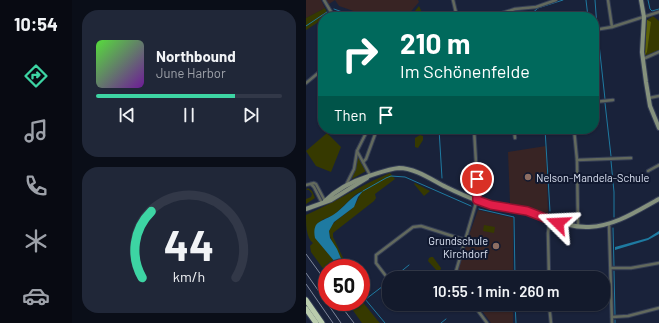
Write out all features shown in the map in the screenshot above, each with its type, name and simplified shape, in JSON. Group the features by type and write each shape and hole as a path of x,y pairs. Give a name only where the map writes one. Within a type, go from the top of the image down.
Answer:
{"highway":[{"path":"306,300 322,323"},
{"path":"306,309 316,323"}],"main road":[{"path":"641,0 644,17 642,48 648,98 659,128"},
{"path":"323,202 359,179 388,169 399,168 409,170 491,205 527,211 550,220 578,227 609,224 626,217 659,199"},
{"path":"306,209 331,200 370,176"}],"street":[{"path":"324,0 331,12"},
{"path":"452,0 455,12"},
{"path":"506,12 515,9 536,7 556,0"},
{"path":"608,0 612,27"},
{"path":"599,29 612,27 659,12"},
{"path":"643,59 659,52"},
{"path":"306,83 318,73"},
{"path":"648,98 659,96"},
{"path":"599,101 613,100"},
{"path":"346,186 354,169 357,151 366,134"},
{"path":"363,162 366,159 375,134"},
{"path":"456,271 477,200 478,184 474,134"},
{"path":"574,134 577,160 578,227"},
{"path":"357,151 370,176"},
{"path":"577,160 631,158"},
{"path":"648,171 659,165"},
{"path":"306,185 311,184 323,202"},
{"path":"549,271 548,233 550,220"},
{"path":"609,224 612,323"},
{"path":"382,271 376,264 376,255 410,228 421,226 465,240"},
{"path":"611,268 631,268 659,263"},
{"path":"612,317 628,316 659,308"},
{"path":"478,311 487,323"},
{"path":"550,311 551,323"}],"shaded area":[{"path":"306,0 321,0 325,8 306,18"},
{"path":"326,0 335,0 329,4"},
{"path":"335,0 418,0 419,2 410,12 356,12 339,6"},
{"path":"419,6 422,12 414,12"},
{"path":"325,8 327,12 318,12 318,22 306,30 306,18"},
{"path":"653,16 659,21 659,51 648,56 645,55 647,20"},
{"path":"647,20 651,22 647,52 645,55"},
{"path":"326,134 328,134 341,147 331,172 316,166 306,151"},
{"path":"420,135 423,136 423,140 418,148 415,147 415,138"},
{"name":"Nelson-Mandela-Schule","path":"546,146 548,213 510,203 508,152"},
{"path":"359,157 366,171 352,179 356,159"},
{"path":"390,173 395,179 375,194 376,198 374,201 333,233 333,237 344,259 341,259 329,231 333,224 350,210 362,191 356,194 334,215 322,220 316,238 333,259 318,259 318,262 311,252 310,246 313,243 309,238 306,226 306,215"},
{"path":"415,183 430,191 424,196 414,184"},
{"path":"308,188 312,191 315,198 306,204 306,199 311,197 312,194 309,190 306,190"},
{"name":"Grundschule Kirchdorf","path":"478,210 513,218 513,271 458,271"},
{"path":"484,225 495,227 494,233 483,231"},
{"path":"433,257 441,268 440,271 437,271 428,261 429,258"},
{"path":"353,311 370,311 380,323 362,323"},
{"path":"482,311 513,311 513,323 491,323"}],"water":[{"path":"363,191 358,197 354,207 334,222 329,231 330,238 341,259 332,259 315,238 314,233 316,225 333,215"},
{"path":"659,231 659,234 648,240 615,250 615,247 648,238"}],"waterway":[{"path":"534,12 538,8 563,0"},
{"path":"586,0 587,12"},
{"path":"595,0 596,12"},
{"path":"648,0 652,11 659,9"},
{"path":"334,9 342,12"},
{"path":"306,26 318,18"},
{"path":"599,44 605,99"},
{"path":"605,103 611,156"},
{"path":"439,134 442,178"},
{"path":"545,134 550,211"},
{"path":"611,161 614,192 614,217"},
{"path":"363,191 391,176 405,177 471,206"},
{"path":"479,209 514,217 515,271"},
{"path":"613,228 614,266"},
{"path":"402,271 409,265"},
{"path":"614,271 615,315"},
{"path":"370,296 382,287"},
{"path":"370,305 385,323"},
{"path":"515,311 516,323"},
{"path":"441,323 446,319"}],"tram line":[{"path":"306,254 318,271"},
{"path":"345,311 354,323"}],"railway":[{"path":"306,273 341,323"},
{"path":"306,284 333,323"}],"place":[{"name":"Nelson-Mandela-Schule","path":"528,177"},
{"name":"Grundschule Kirchdorf","path":"496,246"}],"route":[{"path":"477,179 477,200 491,205 527,211 558,223"}]}
